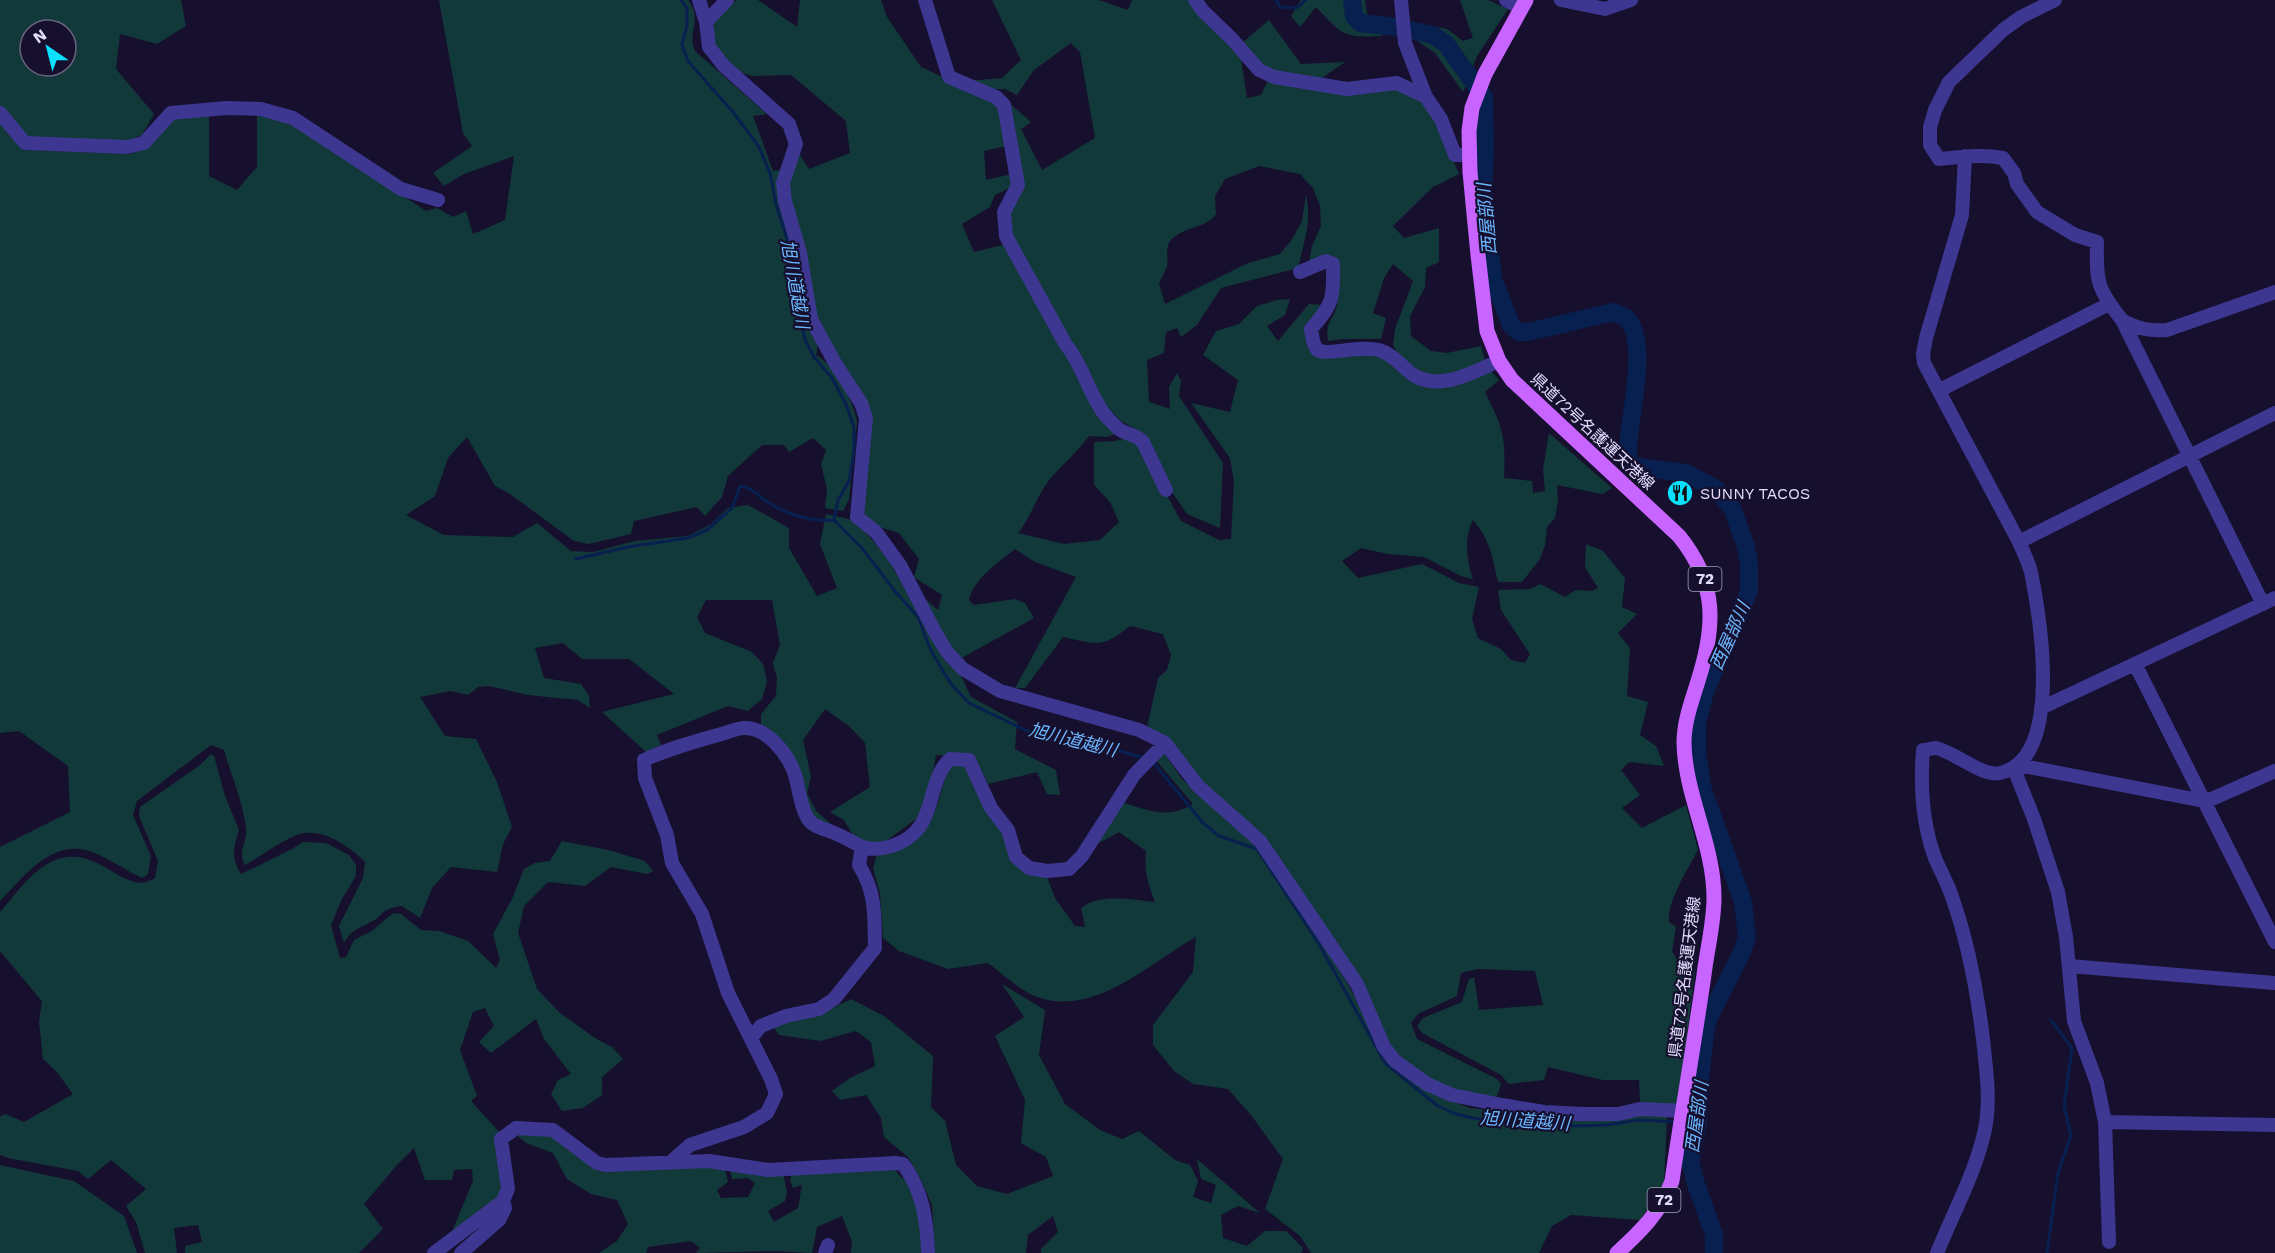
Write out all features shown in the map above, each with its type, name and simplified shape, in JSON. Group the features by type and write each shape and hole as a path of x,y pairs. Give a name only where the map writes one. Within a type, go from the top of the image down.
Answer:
{"main road":[{"name":"県道72号名護運天港線","path":"1524,4 1489,67 1475,99 1471,117 1469,155 1487,331 1499,361 1512,380 1580,441 1679,536 1699,566 1707,586 1711,627 1688,715 1684,742 1688,780 1710,860 1714,900 1682,1120 1668,1194 1650,1221 1617,1253"}],"street":[{"path":"699,0 706,22 709,47 724,66 789,124 796,144 783,183 785,201 800,254 811,320 835,363 861,402 866,418 857,517 876,532 900,565 947,652 963,669 1000,691 1139,730 1164,743 1198,786 1260,841 1357,984 1384,1047 1395,1061 1427,1084 1452,1095 1544,1112 1618,1114 1640,1109 1682,1120"},
{"path":"706,22 727,0"},
{"path":"925,0 949,77 996,97 1005,105 1018,185 1004,212 1006,236 1066,345 1074,354 1091,393 1105,414 1120,430 1138,436 1143,442 1166,490"},
{"path":"1195,0 1259,70 1274,77 1347,89 1397,83 1426,97"},
{"path":"1401,0 1405,43 1426,97 1442,119 1455,155 1469,155"},
{"path":"1506,0 1524,4"},
{"path":"1561,0 1605,9 1631,0"},
{"path":"2041,708 2269,601 2189,456 2122,320 2109,303 2096,274 2097,242 2075,235 2037,212 2018,184 2014,172 2003,158 1965,156 1940,159 1930,145 1930,127 1935,110 1949,82 2002,30 2020,16 2055,0"},
{"path":"0,113 26,143 127,147 144,143 171,114 226,108 261,109 293,118 401,189 438,200"},
{"path":"1937,1253 1979,1150 1988,1109 1987,1075 1969,951 1953,898 1935,858 1921,802 1923,750 1935,748 1997,774 2016,767 2027,754 2037,728 2041,708 2044,663 2030,569 2019,542 1924,363 1926,338 1962,215 1965,156"},
{"path":"1300,272 1326,261 1333,264 1334,281 1329,308 1311,329 1317,350 1324,352 1377,350 1389,353 1420,379 1438,381 1454,380 1499,361"},
{"path":"2122,320 2139,329 2167,330 2275,291"},
{"path":"1940,390 2109,303"},
{"path":"2019,542 2275,413"},
{"path":"2135,664 2275,942"},
{"path":"671,1162 690,1146 744,1127 767,1113 776,1094 771,1079 728,993 702,914 672,863 666,835 645,778 644,760 667,749 745,728 757,731 771,738 792,767 803,811 810,823 849,839 862,847 888,848 913,834 932,800 941,767 950,759 969,760 991,808 1008,830 1016,857 1029,868 1047,871 1069,869 1082,856 1134,775 1164,743"},
{"path":"2016,767 2204,801 2275,771"},
{"path":"2016,767 2058,892 2066,937 2074,1021 2097,1083 2105,1122 2109,1242"},
{"path":"751,1038 761,1026 786,1016 819,1009 834,999 875,948 873,893 859,865 862,847"},
{"path":"2069,966 2275,983"},
{"path":"2105,1122 2275,1125"},
{"path":"435,1253 503,1201 508,1189 501,1138 516,1128 553,1130 597,1163 606,1165 709,1161 768,1170 903,1164 913,1177 922,1201 927,1225 928,1253"},
{"path":"461,1253 499,1220 505,1208 503,1201"}],"green space":[{"path":"0,0 181,0 186,26 157,44 120,34 116,69 154,114 142,135 129,141 27,137 0,109"},
{"path":"439,0 688,0 695,14 692,38 695,51 767,114 753,116 773,171 783,170 818,345 816,355 830,366 842,384 852,404 857,422 849,499 843,511 825,508 827,489 821,464 826,450 813,438 789,452 784,445 762,445 728,476 722,497 705,516 697,507 634,521 631,534 589,544 574,541 510,494 495,486 467,437 448,458 435,496 406,515 444,535 513,537 537,523 571,551 593,552 635,541 688,536 711,524 728,508 748,505 789,528 789,548 817,596 837,588 820,544 826,514 852,520 889,560 942,657 961,676 971,697 1017,722 1015,749 1056,770 1060,795 1047,794 1037,772 988,784 975,757 936,755 929,795 920,816 886,841 870,843 854,837 844,820 830,812 870,787 865,743 849,726 825,709 803,740 811,777 807,793 816,811 839,831 812,818 801,778 790,753 773,733 761,726 761,714 776,696 777,678 773,663 780,645 772,600 706,600 697,617 705,633 752,652 763,664 767,682 762,699 748,711 728,706 657,735 661,745 646,752 602,712 674,694 629,659 582,659 563,643 535,648 544,678 581,684 589,696 590,708 578,700 528,695 489,686 478,687 468,695 451,691 420,697 445,736 476,739 497,782 512,827 503,844 497,872 451,867 432,888 420,918 402,906 389,909 354,931 344,943 339,926 363,878 365,862 333,838 314,833 294,836 245,865 242,851 246,828 240,798 224,750 211,745 137,801 133,815 151,856 148,874 142,878 92,852 78,849 65,850 52,854 40,862 0,901 0,847 70,812 68,766 19,731 0,733 0,120 23,150 130,154 148,148 175,118 209,116 209,176 237,190 257,167 257,115 292,123 426,211 437,208 453,217 466,211 473,234 505,220 514,156 464,174 444,186 433,173 472,146 463,133"},
{"path":"736,0 758,0 797,27 800,0 881,0 887,17 921,67 992,100 1000,108 1007,146 984,151 986,180 1012,174 1014,186 995,195 990,207 962,224 974,252 1006,244 1121,432 1107,437 1089,436 1050,479 1018,533 1064,544 1100,540 1119,522 1110,502 1094,485 1094,442 1115,441 1129,437 1136,440 1181,521 1219,540 1231,539 1234,482 1230,458 1191,403 1230,412 1238,380 1203,355 1216,331 1239,324 1257,306 1290,299 1285,315 1267,326 1278,341 1309,304 1325,305 1307,329 1318,356 1375,353 1416,381 1490,370 1499,380 1485,392 1496,415 1504,442 1504,478 1532,481 1533,493 1545,491 1543,469 1549,433 1612,488 1602,494 1557,485 1558,500 1555,518 1547,527 1545,545 1540,559 1522,582 1498,582 1487,542 1473,520 1468,534 1467,549 1473,579 1461,576 1424,557 1388,554 1361,548 1342,561 1358,578 1422,564 1459,583 1479,587 1472,619 1478,638 1501,649 1511,660 1525,663 1530,654 1501,610 1498,590 1530,589 1540,584 1565,597 1576,590 1592,591 1598,588 1585,567 1586,544 1603,551 1625,578 1622,607 1637,614 1618,633 1630,648 1627,696 1648,702 1640,735 1656,746 1664,766 1629,762 1621,770 1640,795 1622,808 1642,828 1686,805 1698,850 1679,885 1669,914 1669,922 1676,927 1672,951 1680,965 1695,970 1679,1105 1640,1103 1639,1080 1603,1080 1548,1067 1544,1080 1509,1084 1501,1075 1422,1033 1417,1026 1423,1018 1462,1002 1469,979 1474,977 1479,1010 1543,1005 1535,971 1478,969 1461,973 1457,996 1418,1014 1411,1023 1417,1039 1497,1079 1501,1084 1496,1099 1456,1092 1430,1081 1399,1058 1385,1043 1360,982 1221,800 1147,727 1158,678 1167,670 1171,655 1163,634 1130,626 1112,638 1098,643 1063,637 1025,688 1015,688 1076,577 1035,562 1015,549 981,578 969,600 974,605 1015,599 1025,603 1034,618 960,659 945,642 924,598 938,610 942,595 914,577 919,559 899,533 876,526 863,517 871,435 816,318 786,185 798,152 809,169 850,153 846,121 791,75 751,76 735,70 715,50 711,24"},
{"path":"992,0 1099,0 1128,10 1132,0 1189,0 1241,59 1247,98 1261,95 1268,80 1296,88 1342,93 1397,87 1422,100 1445,140 1459,174 1433,187 1393,226 1404,238 1439,228 1439,262 1426,268 1425,287 1410,316 1411,336 1431,351 1447,353 1481,346 1485,361 1459,373 1437,375 1425,375 1403,362 1393,345 1395,329 1413,281 1393,264 1384,278 1373,313 1386,318 1381,339 1328,341 1328,325 1337,305 1339,269 1336,258 1309,263 1312,246 1321,226 1320,206 1313,188 1300,174 1259,166 1225,179 1215,196 1216,214 1205,223 1179,234 1169,243 1167,266 1159,283 1165,304 1248,263 1280,254 1291,241 1302,221 1306,195 1308,223 1298,268 1221,288 1197,325 1181,337 1177,328 1166,332 1164,353 1147,360 1149,402 1170,409 1169,387 1177,373 1181,381 1179,396 1223,463 1220,528 1187,514 1170,489 1139,431 1121,421 1103,402 1093,387 1077,348 1069,341 1011,232 1012,207 1025,186 1007,101 1031,122 1021,129 1042,170 1095,138 1080,52 1071,43 1034,70 1017,95 1005,89 990,89 967,81 1002,78 1021,60"},
{"path":"1301,0 1365,0 1368,20 1385,23 1382,36 1359,36 1344,33 1316,7 1300,27 1291,16"},
{"path":"1460,0 1488,0 1508,9 1477,56 1463,92 1435,53 1416,40 1411,22 1447,29 1463,41 1473,38"},
{"path":"1269,20 1301,64 1345,62 1319,80 1276,72 1259,63 1243,42"},
{"path":"1163,752 1182,779 1254,842 1315,929 1349,986 1381,1049 1435,1094 1470,1108 1545,1117 1642,1115 1667,1117 1664,1183 1640,1220 1571,1215 1552,1226 1539,1253 1311,1253 1300,1236 1265,1209 1283,1159 1251,1115 1228,1089 1193,1084 1174,1071 1153,1045 1153,1025 1193,972 1196,937 1141,973 1100,994 1080,1000 1058,1001 1030,994 988,963 948,969 899,951 883,938 880,894 873,868 877,854 903,847 921,834 933,815 946,775 954,764 966,764 1006,833 1013,861 1027,874 1047,877 1055,898 1075,926 1085,927 1081,908 1097,900 1155,902 1147,877 1146,851 1119,832 1092,847 1124,803 1159,812 1184,809 1193,804 1155,759"},
{"path":"211,754 214,756 225,796 239,830 234,853 241,874 303,842 326,843 349,855 356,865 356,876 342,899 331,925 340,958 346,957 354,940 372,931 393,913 401,914 421,930 439,931 468,941 496,968 500,960 493,934 512,899 524,869 535,863 550,861 562,841 608,850 645,861 653,871 647,874 611,867 585,886 548,882 524,906 518,933 537,989 560,1013 612,1047 623,1059 602,1077 602,1095 583,1108 562,1111 551,1094 558,1080 571,1074 544,1039 536,1019 491,1053 479,1042 494,1026 485,1008 473,1012 460,1050 477,1096 471,1101 500,1133 503,1189 500,1196 451,1234 473,1181 472,1169 454,1170 452,1180 425,1180 414,1148 364,1204 383,1229 359,1253 185,1253 185,1246 202,1242 198,1225 174,1228 177,1253 145,1253 136,1222 126,1206 146,1189 111,1160 88,1179 78,1171 0,1155 0,1117 5,1114 24,1122 73,1094 56,1071 43,1059 39,1022 42,1001 0,951 0,912 24,884 45,865 69,857 84,858 133,881 144,882 155,878 158,861 139,816 140,807 200,765"},
{"path":"1002,984 1045,1010 1039,1055 1065,1104 1100,1130 1122,1139 1139,1131 1175,1160 1190,1165 1198,1181 1193,1197 1211,1203 1216,1185 1201,1179 1197,1159 1260,1213 1238,1206 1221,1215 1223,1238 1247,1246 1265,1231 1286,1231 1303,1248 1301,1253 1041,1253 1041,1249 1058,1232 1053,1216 1028,1235 1026,1253 935,1253 932,1205 908,1157 884,1137 881,1118 866,1095 840,1100 832,1091 850,1078 875,1066 871,1042 856,1031 820,1041 779,1035 773,1026 827,1011 851,999 884,1016 933,1056 931,1107 945,1121 956,1165 977,1186 1007,1194 1053,1176 1046,1157 1021,1143 1025,1100 995,1036 1024,1017"},
{"path":"515,1134 552,1135 598,1170 724,1166 728,1182 717,1190 721,1198 748,1197 755,1183 748,1178 732,1179 729,1167 783,1173 787,1192 785,1201 768,1211 774,1222 798,1208 802,1185 793,1188 790,1180 792,1173 891,1166 901,1177 913,1183 925,1253 851,1253 852,1242 842,1216 817,1227 812,1253 775,1251 696,1253 700,1248 691,1241 648,1247 646,1253 599,1253 617,1241 628,1224 617,1200 591,1194 567,1179 553,1153 526,1143"},
{"path":"0,1165 74,1181 124,1216 137,1253 0,1253"}],"waterway":[{"name":"旭川道越川","path":"681,0 687,8 687,25 682,45 688,61 733,112 759,147 770,173 776,204 792,255 805,340 814,357 832,378 846,404 854,427 854,451 849,481 838,500 834,520 862,548 918,617 931,651 951,684 969,703 1027,731 1068,742 1100,745 1144,758"},
{"path":"1276,0 1280,7 1296,8 1306,0"},
{"name":"西屋部川","path":"1352,0 1354,16 1360,23 1433,35 1446,44 1484,97 1483,190 1493,279 1511,325 1518,332 1528,332 1613,312 1626,318 1636,340 1637,355 1636,387 1628,448 1631,466 1686,473 1716,489 1732,508 1745,544 1749,563 1749,591 1705,692 1697,723 1697,752 1702,787 1743,902 1747,937 1741,954 1709,1017 1699,1088 1698,1123 1690,1160 1714,1235 1714,1253"},
{"path":"576,559 628,547 688,538 707,530 732,508 740,486 748,488 769,503 792,515 808,519 834,520"},
{"name":"旭川道越川","path":"1153,762 1203,823 1219,836 1257,849 1319,944 1385,1063 1438,1106 1456,1114 1477,1119 1507,1119 1575,1126 1606,1125 1640,1120 1676,1122"},
{"path":"2047,1253 2058,1173 2071,1135 2064,1106 2072,1048 2051,1020"},
{"name":"旭川道越川","path":"1685,1123 1698,1123"}],"place":[{"name":"SUNNY TACOS","path":"1680,493"}]}
